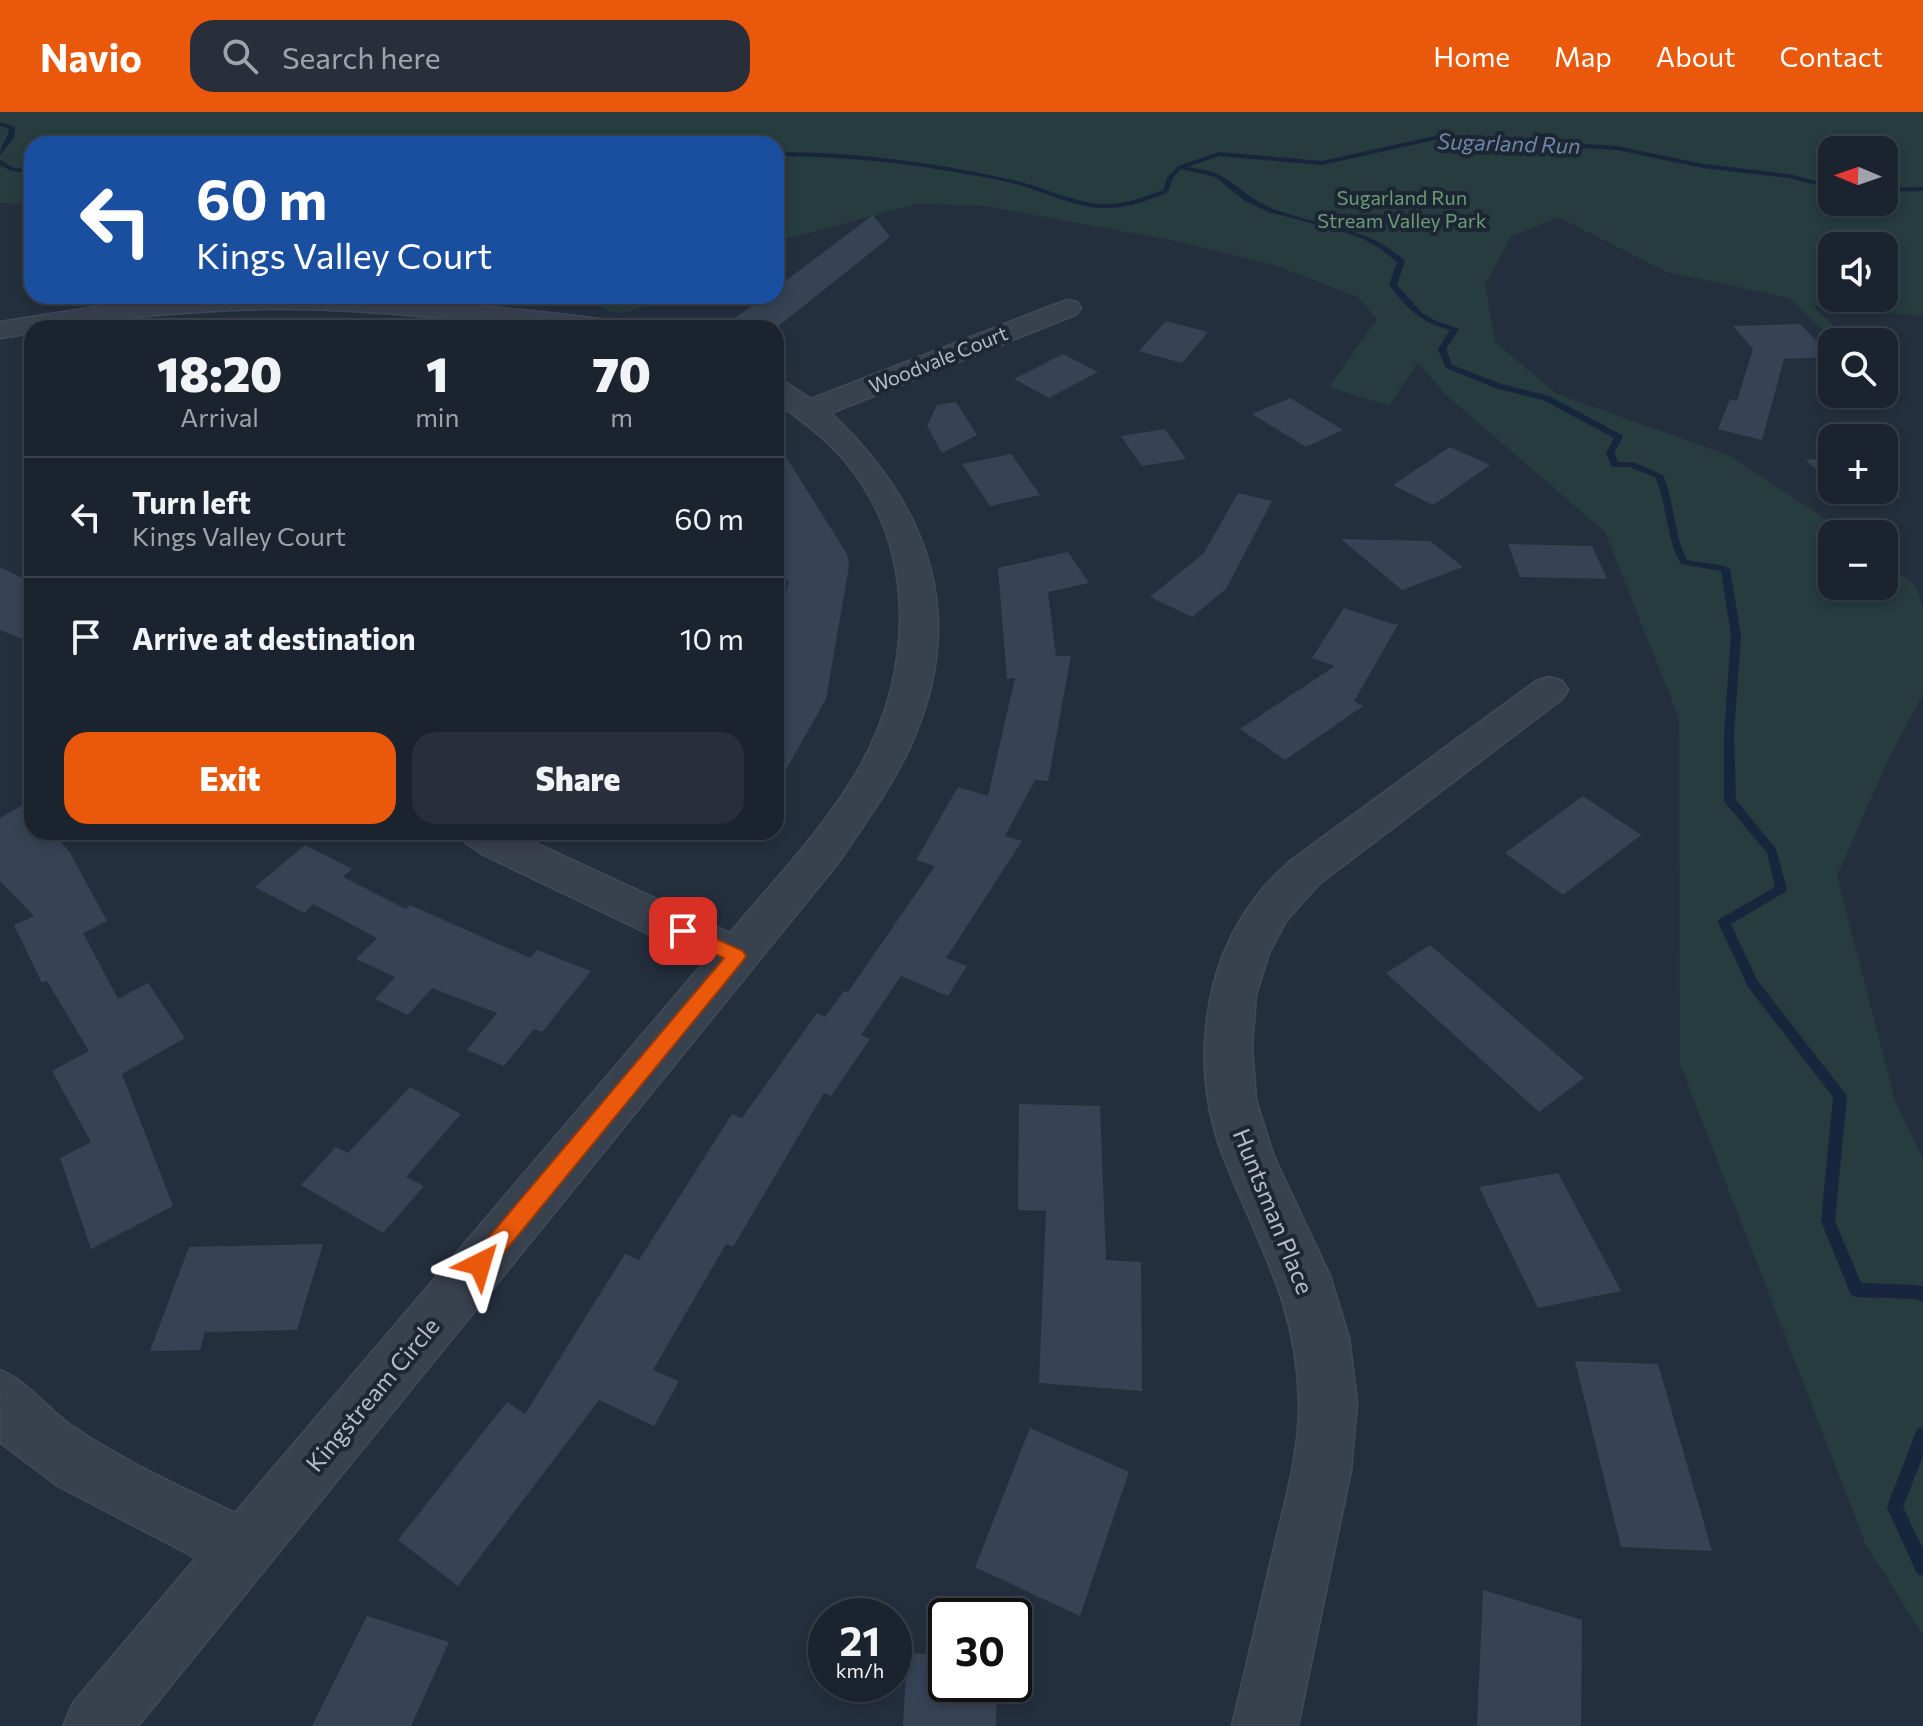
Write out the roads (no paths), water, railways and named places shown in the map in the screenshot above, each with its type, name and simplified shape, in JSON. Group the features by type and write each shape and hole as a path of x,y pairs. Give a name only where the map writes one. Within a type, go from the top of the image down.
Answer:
{"street":[{"path":"58,320 199,304"},
{"path":"339,304 557,320"},
{"path":"369,320 381,306"},
{"name":"Woodvale Court","path":"792,400 1067,308"},
{"path":"0,330 24,326"},
{"name":"Kingstream Circle","path":"96,1726 823,852 870,786 897,731 913,680 920,636 920,597 910,545 895,509 874,474 845,441 792,400"},
{"name":"Huntsman Place","path":"1265,1726 1322,1470 1328,1403 1321,1338 1303,1276 1249,1158 1232,1100 1228,1046 1233,995 1247,951 1271,909 1304,873 1549,690"},
{"path":"493,840 736,956"},
{"path":"0,1399 9,1411 64,1457 243,1549"}],"waterway":[{"name":"Sugarland Run","path":"0,124 12,127 11,138 0,153"},
{"name":"Sugarland Run","path":"1180,167 1219,154 1322,163 1439,137 1617,148 1703,166 1789,176 1818,183"},
{"name":"Sugarland Run","path":"784,154 869,158 965,172 1025,184 1082,203 1101,206 1134,202 1166,191 1170,178 1180,167"},
{"name":"Sugarland Run","path":"0,162 13,170 24,171"},
{"path":"1180,167 1217,176 1247,199 1271,211 1347,231 1383,247 1401,261 1393,285 1407,303 1433,323 1455,329 1442,349 1449,366 1498,386 1546,398 1619,437 1610,453 1615,465 1630,464 1659,475 1667,497 1675,542 1684,562 1725,569 1736,635 1729,734 1730,801 1772,852 1781,889 1724,922 1752,983 1840,1096 1828,1221 1856,1290 1918,1292 1923,1295"},
{"name":"Sugarland Run","path":"1898,190 1923,189"},
{"path":"1923,1435 1895,1507 1923,1568"}],"park label":[{"name":"Sugarland Run Stream Valley Park","path":"1402,208"}]}
